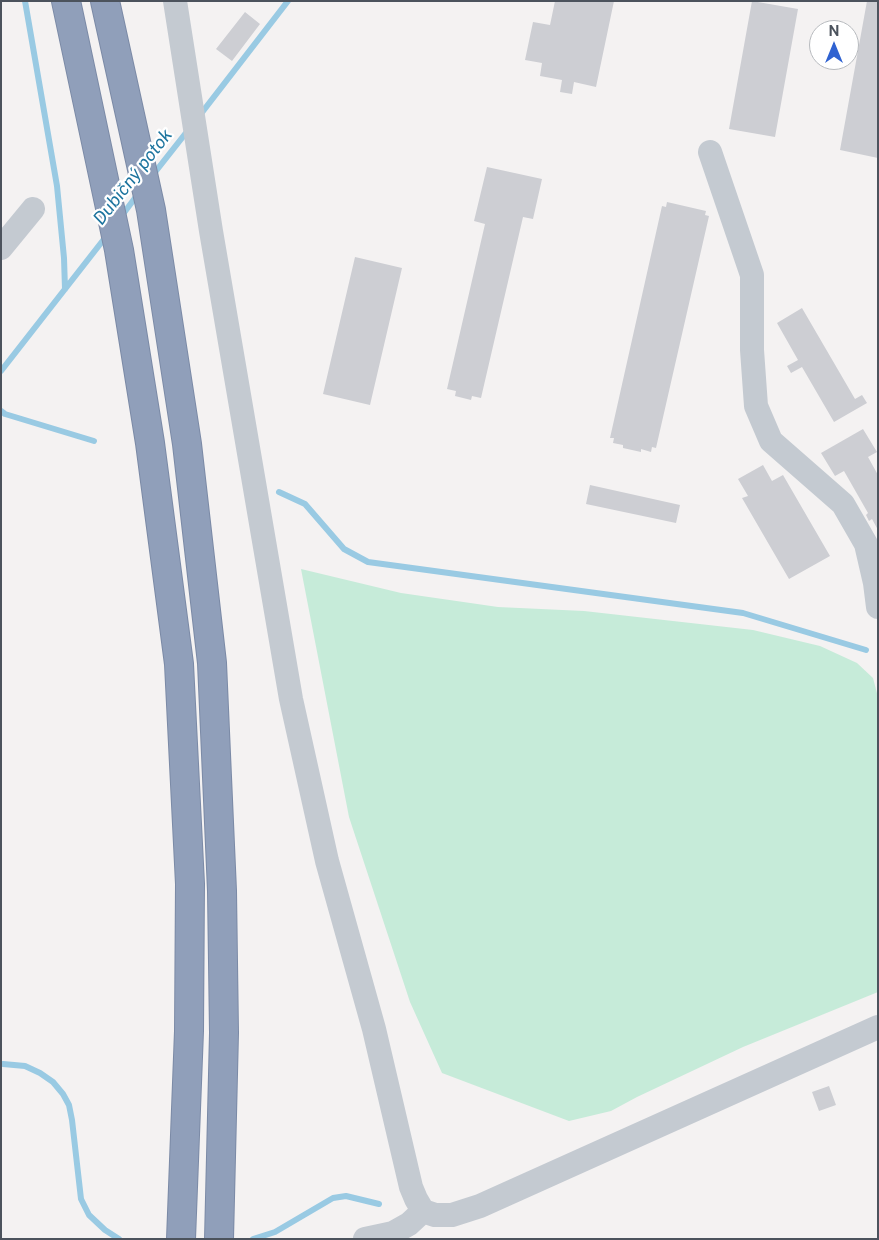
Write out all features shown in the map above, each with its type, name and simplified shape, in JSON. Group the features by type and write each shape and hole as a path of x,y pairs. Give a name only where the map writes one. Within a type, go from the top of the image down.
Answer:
{"highway":[{"path":"66,1 120,250 150,443 178,664 190,884 189,1031 182,1233"},
{"path":"105,1 151,210 187,444 212,663 222,891 224,1033 220,1232"}],"street":[{"path":"175,1 212,241 291,699 327,861 374,1029 411,1187 423,1211 435,1215 452,1215 480,1206 878,1027"},
{"path":"710,152 752,275 752,350 756,406 771,441 843,504 866,544 875,583 878,607"},
{"path":"1,248 33,209"},
{"path":"365,1239 393,1233 409,1224 423,1211"}],"green space":[{"path":"301,569 401,593 498,607 584,611 753,630 820,646 857,663 873,678 878,697 878,992 743,1047 611,1111 569,1121 442,1073 410,1002 349,817"}],"building":[{"path":"555,1 614,1 596,87 574,82 572,94 560,92 562,80 540,76 542,63 525,60 533,22 550,25"},
{"path":"752,1 798,9 775,137 729,129"},
{"path":"867,1 878,1 878,158 840,150 854,70 859,70 859,45"},
{"path":"245,12 260,24 232,61 216,49"},
{"path":"487,167 542,179 533,219 523,217 481,398 472,396 471,400 455,396 456,391 447,389 485,224 474,221"},
{"path":"667,202 706,211 705,215 709,216 656,448 652,447 651,452 641,449 641,452 623,448 623,445 613,443 614,438 610,438 662,206 666,207"},
{"path":"355,257 402,268 370,405 323,394"},
{"path":"802,308 855,399 862,395 867,403 834,422 802,367 791,373 787,366 798,360 777,323"},
{"path":"863,429 877,452 868,457 878,475 878,530 872,519 869,521 866,515 868,513 844,471 835,476 821,453"},
{"path":"763,465 772,481 783,475 830,556 789,579 742,498 748,496 738,479"},
{"path":"590,485 680,505 676,523 586,504"},
{"path":"829,1086 836,1105 819,1111 812,1092"}],"waterway":[{"path":"25,1 57,186 65,289"},
{"name":"Dubičný potok","path":"200,115 288,1"},
{"name":"Dubičný potok","path":"152,176 189,129"},
{"name":"Dubičný potok","path":"120,218 138,194"},
{"name":"Dubičný potok","path":"1,371 108,234"},
{"path":"1,411 5,414 94,441"},
{"path":"279,492 305,504 344,549 368,562 743,613 866,650"},
{"path":"3,1064 25,1066 40,1073 53,1082 63,1094 69,1105 72,1120 81,1199 89,1215 105,1230 119,1239"},
{"path":"253,1239 275,1232 333,1198 346,1196 379,1204"}]}
